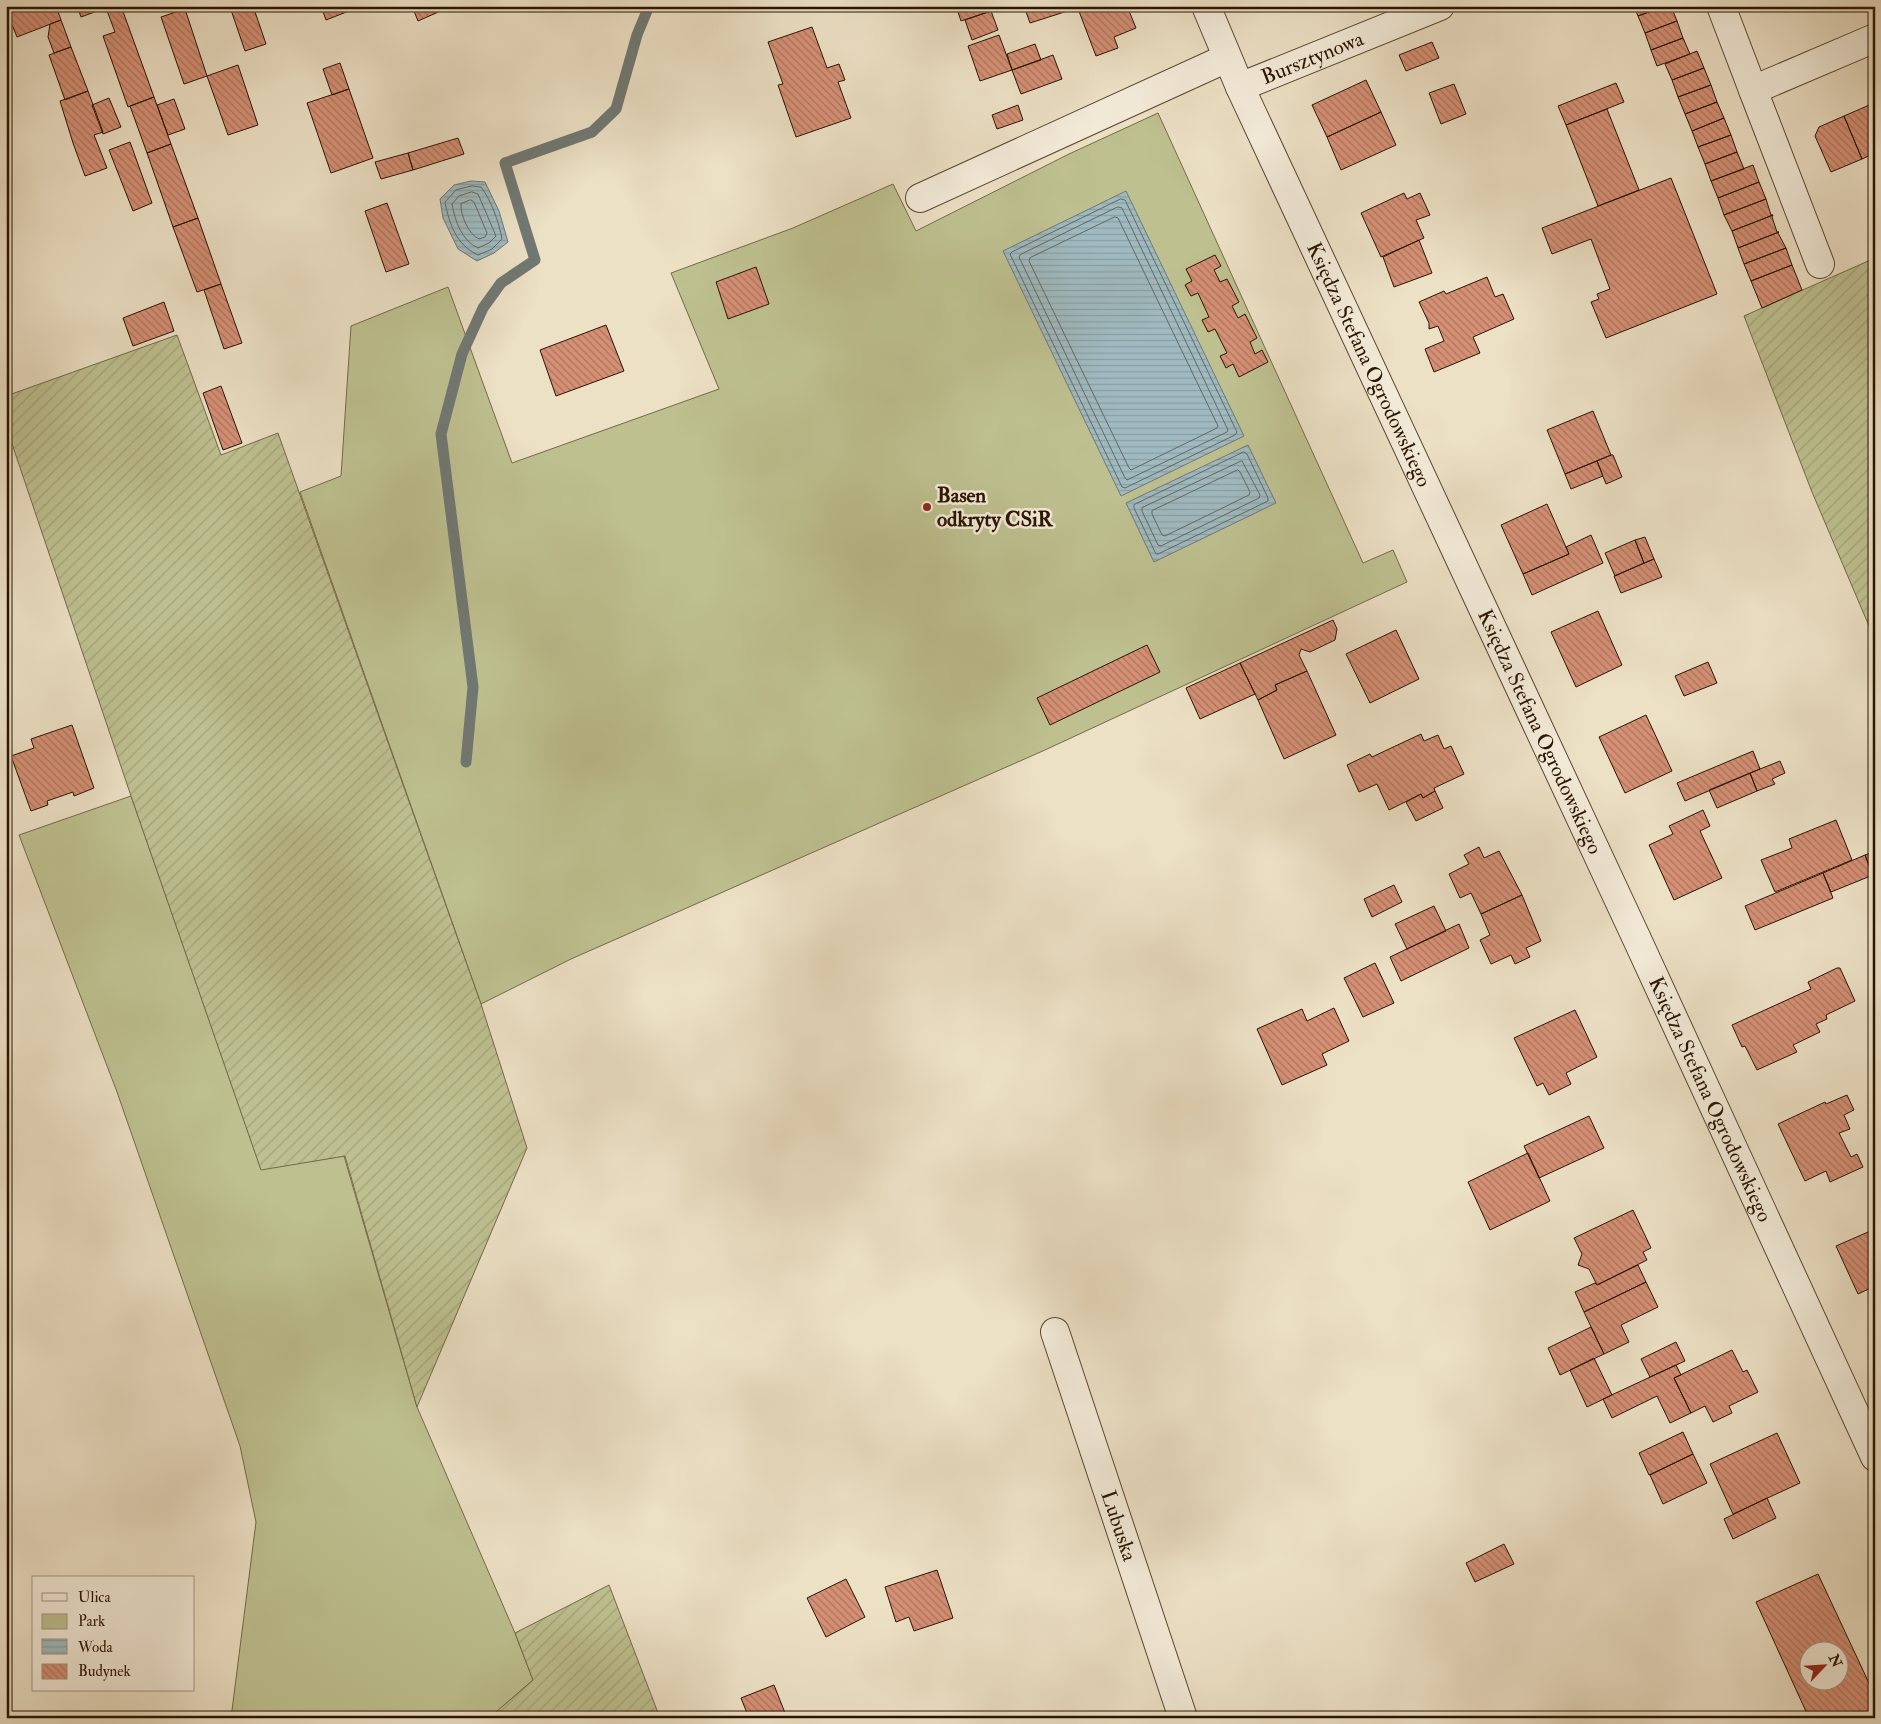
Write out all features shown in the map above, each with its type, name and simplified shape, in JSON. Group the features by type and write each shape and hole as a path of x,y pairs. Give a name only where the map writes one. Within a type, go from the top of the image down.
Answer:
{"street":[{"name":"Księdza Stefana Ogrodowskiego","path":"1206,6 1240,87 1636,937 1875,1457"},
{"name":"Bursztynowa","path":"1240,87 1440,6"},
{"path":"1721,6 1820,264"},
{"path":"1753,90 1875,38"},
{"path":"920,198 1227,58"},
{"name":"Lubuska","path":"1055,1332 1183,1718"}],"green space":[{"name":"Basen odkryty CSiR","path":"1158,113 1363,563 1393,550 1407,582 1045,750 571,959 481,1004 300,492 341,476 351,326 448,287 512,463 719,389 671,273 793,228 893,184 916,231 1069,154"},
{"path":"1875,258 1875,640 1812,492 1744,316"},
{"path":"177,335 221,455 278,433 481,1004 527,1148 417,1407 345,1156 261,1170 131,796 6,426 6,396"},
{"path":"131,796 261,1169 344,1156 417,1407 515,1633 533,1680 489,1718 231,1718 256,1522 240,1446 117,1092 19,835"},
{"path":"609,1585 660,1718 489,1718 533,1680 515,1633"}],"water":[{"path":"471,181 485,182 499,211 508,242 494,253 477,261 458,249 443,218 440,199 454,185"},
{"path":"1126,191 1244,436 1121,496 1003,251"},
{"path":"1248,445 1276,503 1154,562 1126,503"}],"building":[{"path":"6,6 56,6 61,20 17,37"},
{"path":"77,6 111,6 81,17"},
{"path":"121,6 154,97 128,107 103,36 115,32 106,8"},
{"path":"253,6 266,44 245,51 230,7"},
{"path":"321,6 347,6 349,11 326,20"},
{"path":"412,6 452,6 418,21"},
{"path":"956,6 990,6 991,11 961,21"},
{"path":"990,6 1011,6 991,11"},
{"path":"1024,6 1077,6 1077,8 1030,23"},
{"path":"1077,6 1127,6 1136,28 1114,37 1118,48 1096,56"},
{"path":"1634,6 1665,6 1638,16"},
{"path":"1665,6 1671,6 1677,21 1645,33 1638,16"},
{"path":"1776,6 1799,6 1786,12 1777,9"},
{"path":"185,9 207,76 184,84 161,17"},
{"path":"991,11 998,30 972,40 965,20"},
{"path":"61,20 71,47 54,53 48,37 50,24"},
{"path":"1677,21 1683,38 1651,50 1645,33"},
{"path":"812,27 827,68 839,64 845,80 838,82 851,118 796,137 778,85 783,84 768,42"},
{"path":"999,35 1012,70 980,81 968,46"},
{"path":"1683,38 1690,54 1657,66 1651,50"},
{"path":"1432,42 1439,58 1406,71 1399,55"},
{"path":"1035,44 1041,60 1012,70 1007,54"},
{"path":"71,47 88,91 65,100 49,55"},
{"path":"1697,51 1704,68 1672,80 1665,64"},
{"path":"1053,55 1062,79 1021,94 1012,70"},
{"path":"340,63 349,89 332,95 323,69"},
{"path":"238,65 258,125 228,135 207,76"},
{"path":"1704,68 1711,85 1678,97 1672,80"},
{"path":"1366,80 1381,112 1327,137 1312,105"},
{"path":"1616,83 1624,102 1566,125 1558,106"},
{"path":"1454,84 1466,114 1441,124 1429,93"},
{"path":"1711,85 1717,102 1685,114 1678,97"},
{"path":"349,89 373,158 331,173 307,103"},
{"path":"88,91 103,132 94,135 107,168 85,176 60,101"},
{"path":"154,97 171,144 147,153 130,106"},
{"path":"1871,97 1875,102 1875,153 1862,159 1844,116 1874,103"},
{"path":"109,98 121,127 103,134 92,105"},
{"path":"174,99 185,129 168,135 157,105"},
{"path":"1717,102 1724,118 1692,131 1685,114"},
{"path":"1018,105 1023,120 997,129 992,115"},
{"path":"1607,109 1639,190 1598,206 1566,125"},
{"path":"1381,112 1396,145 1341,170 1327,137"},
{"path":"1844,116 1862,159 1831,172 1815,136 1819,127"},
{"path":"1724,118 1731,135 1698,147 1692,131"},
{"path":"1731,135 1737,152 1705,164 1698,147"},
{"path":"458,138 464,154 413,170 408,153"},
{"path":"130,142 152,203 133,211 109,150"},
{"path":"171,144 198,218 173,227 147,153"},
{"path":"1737,152 1744,169 1711,181 1705,164"},
{"path":"408,153 413,170 381,179 375,162"},
{"path":"1753,165 1759,182 1718,198 1711,181"},
{"path":"1671,178 1717,294 1606,338 1591,302 1599,299 1597,294 1610,289 1591,239 1552,254 1542,228"},
{"path":"1759,182 1766,199 1724,215 1718,198"},
{"path":"1404,193 1407,199 1420,193 1430,215 1416,220 1424,238 1381,257 1361,213"},
{"path":"1766,199 1771,215 1773,215 1732,231 1724,215"},
{"path":"387,203 409,264 386,272 365,211"},
{"path":"1773,215 1777,232 1779,232 1738,248 1732,231"},
{"path":"198,218 221,284 197,292 173,227"},
{"path":"1779,232 1786,248 1744,264 1738,248"},
{"path":"1419,240 1432,273 1394,287 1383,257"},
{"path":"1786,248 1792,265 1751,281 1744,264"},
{"path":"1215,255 1221,266 1214,270 1220,282 1227,279 1239,302 1232,306 1238,318 1245,314 1257,338 1250,342 1255,354 1262,350 1268,362 1239,377 1233,364 1226,368 1220,356 1227,353 1215,329 1208,332 1202,320 1209,317 1198,293 1191,296 1185,285 1192,281 1186,269"},
{"path":"1792,265 1802,290 1762,308 1751,281"},
{"path":"756,267 769,304 728,319 716,282"},
{"path":"1487,277 1495,297 1503,294 1514,319 1473,337 1480,353 1434,372 1425,349 1444,341 1438,326 1429,329 1429,323 1419,302 1444,291 1446,294"},
{"path":"221,284 242,343 224,349 204,290"},
{"path":"164,302 174,331 133,346 123,318"},
{"path":"606,325 624,371 556,396 540,350"},
{"path":"221,386 242,443 223,450 203,393"},
{"path":"1593,411 1611,455 1565,474 1547,430"},
{"path":"1613,455 1622,477 1606,484 1597,461"},
{"path":"1597,461 1603,476 1571,489 1565,474"},
{"path":"1547,504 1569,554 1523,574 1501,525"},
{"path":"1591,535 1603,563 1532,595 1523,574 1569,554 1566,547"},
{"path":"1645,537 1654,559 1644,563 1635,540"},
{"path":"1635,540 1644,563 1615,576 1605,553"},
{"path":"1654,559 1662,577 1621,593 1614,576"},
{"path":"1598,611 1622,665 1576,687 1551,632"},
{"path":"1333,620 1337,629 1335,640 1310,652 1301,649 1299,655 1307,671 1275,685 1277,690 1258,700 1240,663"},
{"path":"1396,630 1419,679 1370,703 1346,654"},
{"path":"1147,645 1160,672 1050,725 1037,698"},
{"path":"1708,662 1717,683 1684,696 1675,676"},
{"path":"1240,663 1255,694 1200,719 1186,688"},
{"path":"1307,671 1336,735 1284,759 1258,700 1277,690 1275,685"},
{"path":"1646,715 1672,771 1625,793 1599,737"},
{"path":"72,725 94,788 74,796 73,792 47,801 48,805 31,811 11,756 34,748 31,739"},
{"path":"1421,734 1424,741 1438,735 1444,749 1451,746 1464,774 1434,788 1435,791 1423,798 1421,794 1389,810 1377,784 1359,792 1347,765 1370,754 1372,757"},
{"path":"1753,751 1760,769 1685,801 1677,783"},
{"path":"1780,761 1785,773 1772,779 1775,784 1757,791 1750,773"},
{"path":"1750,773 1757,791 1717,808 1709,790"},
{"path":"1435,791 1443,808 1416,821 1406,802 1421,794 1423,798"},
{"path":"1703,810 1710,826 1700,831 1722,878 1674,900 1649,845 1673,834 1669,826"},
{"path":"1836,820 1852,860 1775,892 1761,860 1792,848 1789,839"},
{"path":"1479,847 1484,858 1499,851 1522,895 1481,914 1471,893 1460,898 1449,874 1469,864 1464,855"},
{"path":"1875,851 1875,868 1871,870 1865,855"},
{"path":"1865,855 1873,875 1831,892 1823,873"},
{"path":"1823,873 1833,898 1755,930 1745,906"},
{"path":"1394,885 1402,902 1372,917 1364,899"},
{"path":"1522,895 1541,941 1526,948 1530,957 1515,964 1511,955 1491,964 1480,940 1490,935 1481,914"},
{"path":"1434,906 1446,931 1407,949 1395,924"},
{"path":"1459,924 1469,948 1401,981 1390,957"},
{"path":"1375,963 1394,1003 1363,1017 1344,978"},
{"path":"1840,968 1855,1001 1826,1015 1827,1019 1816,1024 1820,1032 1793,1045 1797,1052 1757,1070 1745,1046 1742,1047 1732,1025 1811,989 1808,982"},
{"path":"1334,1008 1349,1041 1322,1054 1327,1065 1282,1085 1257,1029 1302,1009 1307,1021"},
{"path":"1575,1010 1597,1057 1566,1073 1571,1084 1549,1095 1543,1083 1537,1086 1514,1038"},
{"path":"1847,1095 1854,1110 1844,1115 1850,1129 1839,1133 1851,1157 1857,1154 1863,1167 1830,1182 1826,1171 1805,1181 1778,1124 1825,1102 1826,1104"},
{"path":"1589,1116 1604,1148 1539,1178 1524,1146"},
{"path":"1528,1153 1550,1201 1490,1230 1468,1182"},
{"path":"1633,1210 1651,1248 1643,1252 1647,1260 1597,1285 1589,1269 1578,1265 1582,1254 1574,1238"},
{"path":"1875,1229 1875,1286 1858,1294 1836,1246"},
{"path":"1638,1265 1646,1282 1584,1312 1575,1292 1595,1283 1597,1285"},
{"path":"1646,1282 1658,1307 1621,1325 1629,1342 1604,1354 1584,1312"},
{"path":"1591,1327 1604,1354 1560,1375 1548,1348"},
{"path":"1676,1342 1685,1361 1650,1377 1641,1359"},
{"path":"1732,1350 1743,1372 1747,1370 1758,1392 1729,1406 1732,1413 1713,1422 1705,1406 1691,1413 1674,1378"},
{"path":"1594,1358 1612,1395 1587,1407 1570,1370"},
{"path":"1676,1365 1681,1375 1674,1378 1691,1413 1670,1423 1657,1396 1612,1418 1603,1399"},
{"path":"1683,1432 1693,1454 1649,1475 1639,1453"},
{"path":"1777,1433 1800,1483 1733,1514 1710,1464"},
{"path":"1693,1454 1707,1483 1663,1504 1650,1475"},
{"path":"1767,1498 1776,1518 1733,1539 1724,1519"},
{"path":"1504,1544 1514,1564 1475,1582 1466,1563"},
{"path":"937,1570 953,1618 914,1631 909,1617 896,1622 885,1587"},
{"path":"1818,1574 1875,1696 1875,1718 1809,1718 1756,1602"},
{"path":"846,1579 865,1617 826,1637 807,1598"},
{"path":"774,1685 787,1718 749,1718 741,1698"}],"waterway":[{"path":"466,762 473,687 441,434 462,354 483,308 501,283 535,260 505,163 592,132 616,109 637,35 649,6"}],"place":[{"name":"Basen odkryty CSiR","path":"927,507"}]}
